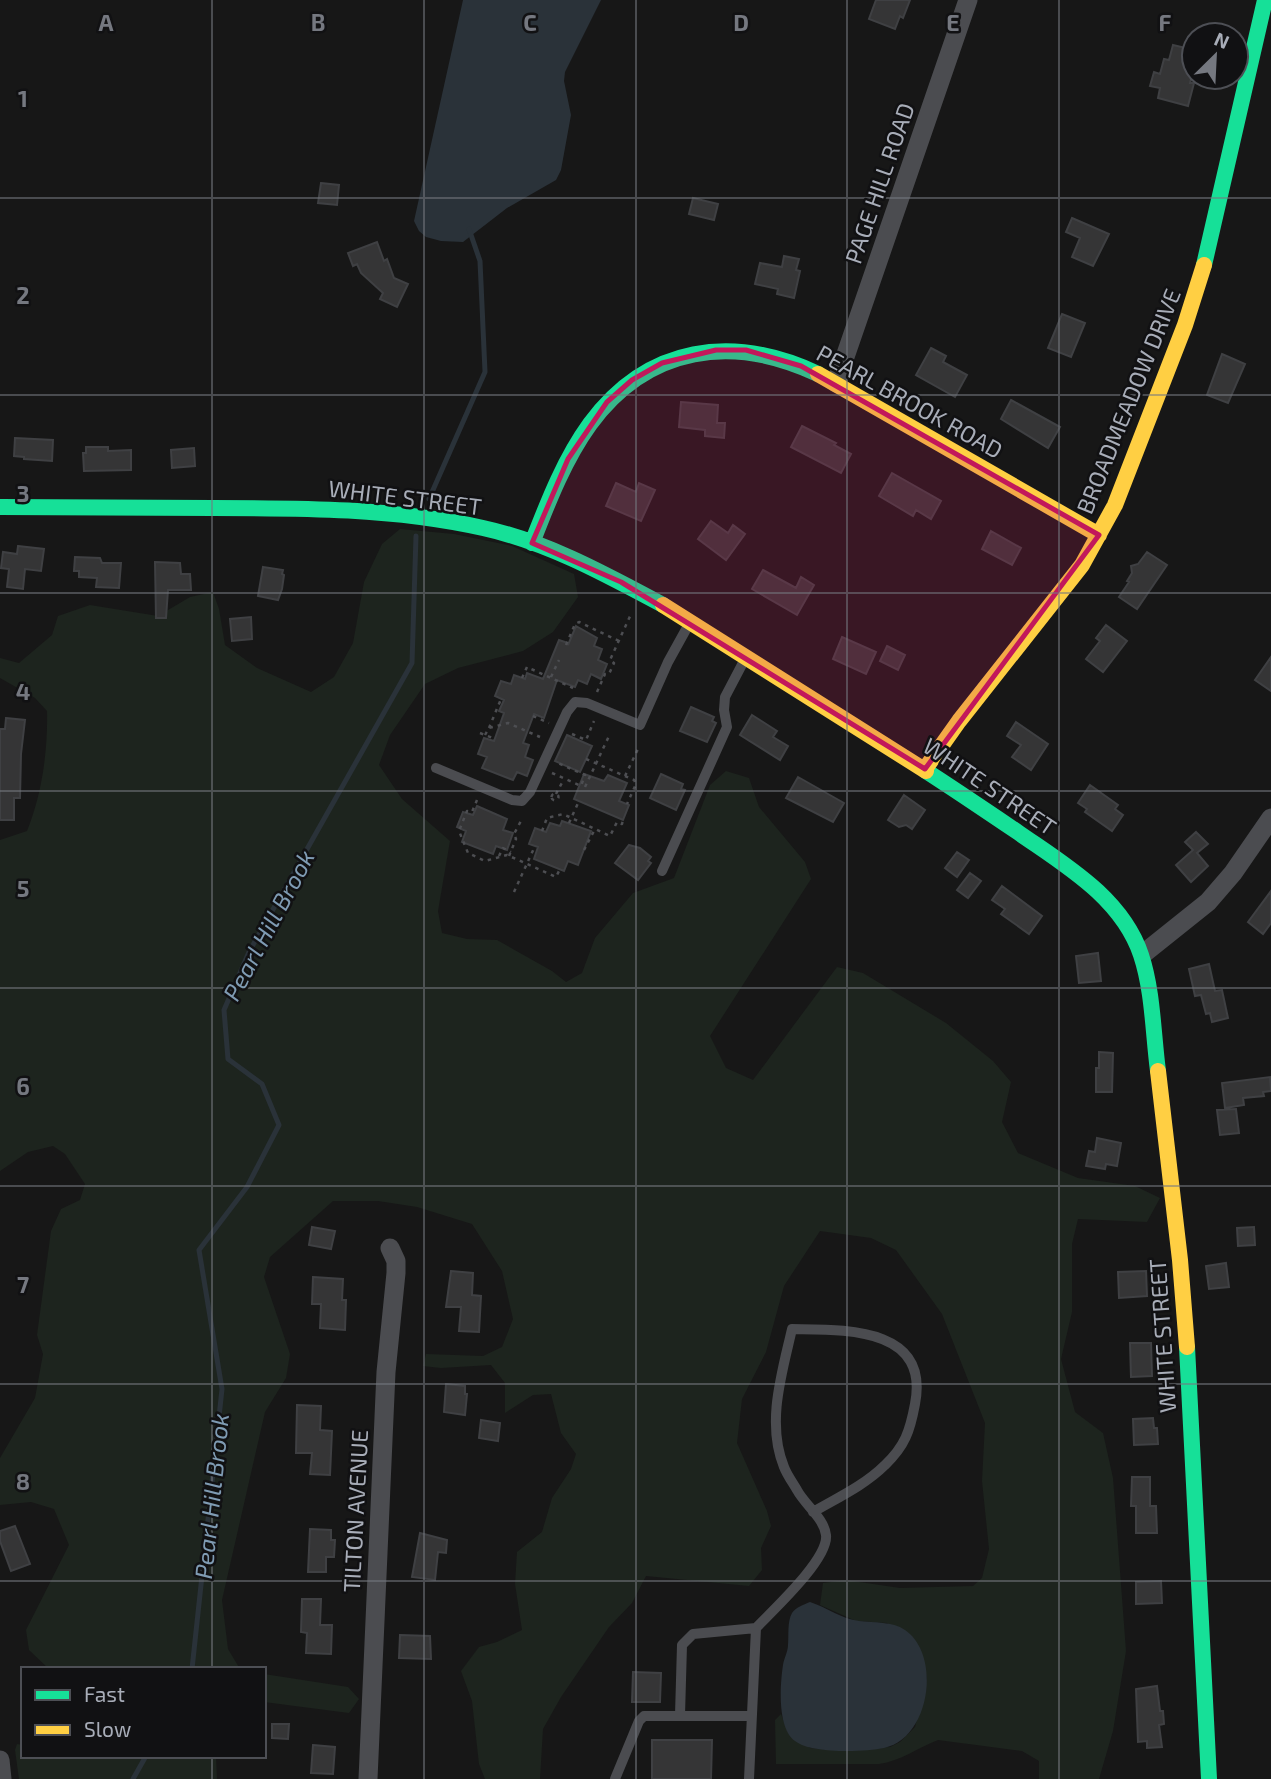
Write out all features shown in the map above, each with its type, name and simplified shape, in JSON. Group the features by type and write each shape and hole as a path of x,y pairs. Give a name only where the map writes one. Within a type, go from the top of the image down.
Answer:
{"street":[{"name":"PAGE HILL ROAD","path":"836,383 968,0"},
{"name":"BROADMEADOW DRIVE","path":"925,769 959,721 1082,565 1120,491 1185,325 1199,281 1265,0"},
{"name":"PEARL BROOK ROAD","path":"532,543 549,498 568,459 607,402 632,380 662,363 716,350 746,350 791,363 836,383 1099,535"},
{"name":"WHITE STREET","path":"0,507 335,509 443,520 487,529 532,543 573,559 640,593 746,657 925,769 1059,860 1101,895 1134,934 1143,954 1180,1260 1187,1347 1209,1779"},
{"path":"1143,954 1208,902 1233,873 1271,818"},
{"name":"TILTON AVENUE","path":"368,1779 386,1372 396,1273 396,1261 390,1248"},
{"path":"0,1760 2,1779"}],"lane":[{"path":"436,768 512,800 524,800 571,705 581,701 595,703 639,725 668,662 690,623"},
{"path":"662,871 727,727 725,697 746,657"},
{"path":"749,1779 756,1628 813,1567 827,1536 783,1466 776,1435 776,1404 792,1329 864,1332 885,1339 904,1352 915,1370 916,1398 910,1432 898,1451 883,1467 813,1512"},
{"path":"680,1715 682,1645 688,1637 693,1634 756,1628"},
{"path":"615,1779 639,1721 644,1716 750,1716"}],"path":[{"path":"566,731 586,740 605,674 609,674 614,663 610,660 640,593"},
{"path":"566,645 575,624 579,622 619,641"},
{"path":"551,677 559,660"},
{"path":"522,678 527,667 551,677 595,703"},
{"path":"485,735 501,699"},
{"path":"489,728 508,723 552,742"},
{"path":"480,733 495,738"},
{"path":"548,771 581,786 609,736"},
{"path":"625,776 638,749"},
{"path":"586,759 634,780 636,784 627,804"},
{"path":"552,761 585,775 586,787"},
{"path":"556,794 564,779"},
{"path":"483,788 472,812 467,811 459,831 468,853 485,861 510,854"},
{"path":"569,823 579,801"},
{"path":"542,831 547,818 563,814 610,836 617,822 622,824 623,820"},
{"path":"510,854 516,839 514,834 522,819"},
{"path":"584,850 595,829"},
{"path":"514,892 535,846"},
{"path":"499,857 503,848 527,864 556,877 560,869"}],"highlighted area":[{"path":"716,350 746,350 801,366 1099,535 925,769 621,582 532,543 568,459 607,402 632,380 662,363"}],"shaded area":[{"path":"463,0 601,0 565,72 564,81 571,115 561,170 556,180 507,208 463,242 441,241 426,237 414,221"},
{"path":"400,529 454,534 512,546 574,574 578,597 553,632 523,651 458,668 425,684 390,735 379,765 402,799 450,841 438,911 442,933 467,939 497,940 552,971 566,982 582,973 595,938 633,893 674,878 710,785 726,771 749,778 759,807 805,862 811,879 710,1036 726,1068 753,1080 837,967 863,973 946,1023 993,1061 1011,1082 1002,1122 1018,1153 1078,1178 1135,1186 1160,1198 1147,1222 1078,1219 1072,1244 1072,1312 1061,1359 1075,1412 1103,1433 1113,1478 1126,1651 1113,1731 1099,1779 1039,1779 1039,1761 1022,1751 938,1740 902,1757 879,1764 776,1764 775,1720 781,1714 788,1732 810,1748 832,1750 890,1747 900,1742 915,1727 927,1679 919,1650 887,1623 856,1621 820,1605 823,1583 846,1580 900,1588 973,1586 982,1578 989,1549 982,1481 985,1423 942,1314 896,1250 871,1238 820,1231 784,1286 766,1352 742,1399 737,1443 771,1526 761,1548 762,1570 749,1586 646,1576 632,1603 609,1627 561,1697 543,1729 540,1779 485,1779 479,1764 472,1701 461,1671 479,1647 522,1630 515,1584 517,1552 542,1532 552,1498 571,1469 576,1454 561,1433 551,1394 533,1395 505,1413 505,1383 491,1365 441,1368 423,1366 426,1354 483,1356 502,1347 513,1319 502,1271 472,1224 417,1207 378,1201 333,1201 270,1257 264,1277 290,1354 286,1378 265,1412 222,1600 228,1649 239,1667 47,1667 29,1650 26,1630 69,1545 54,1509 31,1502 0,1505 0,1458 35,1398 43,1354 37,1335 51,1231 61,1209 80,1200 85,1184 65,1154 53,1146 28,1152 0,1171 0,840 27,831 40,787 45,756 47,711 35,698 0,678 0,658 19,663 52,635 58,616 90,605 158,616 190,597 213,592 225,645 257,668 311,692 334,677 353,643 364,582 382,544"},
{"path":"810,1602 853,1620 900,1627 917,1642 924,1658 926,1695 921,1713 912,1729 900,1741 884,1748 838,1751 803,1745 789,1735 783,1717 781,1694 789,1620 796,1609"},
{"path":"266,1674 348,1687 359,1699 349,1713 266,1702"},
{"path":"17,1744 21,1745 21,1758 216,1758 217,1779 19,1779 15,1750"}],"building":[{"path":"876,0 910,0 895,29 869,19"},
{"path":"1173,45 1180,47 1180,91 1192,91 1188,106 1158,98 1160,88 1150,86 1154,72 1160,74 1164,59 1169,60"},
{"path":"321,183 339,185 337,205 318,203"},
{"path":"693,198 718,204 714,220 689,214"},
{"path":"1072,218 1109,234 1093,266 1072,257 1080,238 1066,232"},
{"path":"377,242 394,278 408,284 397,307 380,299 383,293 361,273 357,264 353,266 348,253"},
{"path":"784,256 799,259 796,270 800,271 794,298 777,294 778,289 755,284 760,263 782,267"},
{"path":"1062,314 1085,323 1071,357 1048,348"},
{"path":"931,348 946,356 943,362 967,375 955,397 916,375"},
{"path":"1222,354 1245,364 1228,403 1207,395"},
{"path":"1011,400 1060,427 1048,448 1001,419"},
{"path":"681,402 718,405 717,423 725,423 724,438 705,436 705,430 679,427"},
{"path":"802,426 836,443 834,445 851,454 841,473 791,447"},
{"path":"15,438 53,440 52,461 14,456"},
{"path":"86,447 108,447 108,451 131,450 131,470 84,471 83,453 86,453"},
{"path":"194,448 195,466 172,468 171,450"},
{"path":"892,473 941,501 931,519 916,510 913,516 879,496"},
{"path":"616,483 636,492 639,483 655,490 641,521 606,506"},
{"path":"711,521 728,533 733,525 745,534 726,560 698,539"},
{"path":"991,531 1021,548 1012,565 982,549"},
{"path":"18,546 44,549 41,571 25,569 23,589 7,587 9,569 1,568 3,552 17,554"},
{"path":"1147,552 1167,565 1137,609 1119,597 1129,582 1127,581 1132,573 1131,566 1138,564"},
{"path":"75,557 100,558 102,563 121,563 119,588 96,587 97,578 79,577 79,571 74,571"},
{"path":"155,562 180,563 181,574 190,574 191,590 168,590 166,618 156,618"},
{"path":"263,567 283,570 282,589 278,600 258,596"},
{"path":"763,570 796,588 801,577 814,585 797,615 752,589"},
{"path":"251,617 252,639 232,641 230,619"},
{"path":"1106,625 1127,641 1103,672 1086,659 1100,641 1096,638"},
{"path":"576,626 597,638 594,646 602,649 598,660 607,664 601,679 591,674 587,684 578,680 575,687 557,680 544,718 534,714 523,743 529,745 525,757 533,760 527,776 517,772 513,780 482,768 487,757 478,754 484,738 494,741 504,713 499,711 504,700 495,696 501,681 511,684 514,675 525,679 527,673 543,679 559,640 568,645"},
{"path":"842,637 876,652 866,674 833,659"},
{"path":"887,646 905,655 898,670 880,661"},
{"path":"1271,657 1271,691 1255,680"},
{"path":"691,707 714,717 712,721 716,723 707,742 680,731"},
{"path":"752,715 777,731 773,737 788,746 780,760 740,735"},
{"path":"6,718 25,720 20,798 14,798 14,820 0,820 0,729 5,729"},
{"path":"1016,722 1048,744 1031,770 1012,757 1021,745 1007,736"},
{"path":"567,735 592,746 580,772 555,761"},
{"path":"584,774 604,781 608,775 627,783 619,801 629,805 623,820 574,799"},
{"path":"661,774 683,784 681,789 685,790 676,810 650,798"},
{"path":"798,777 844,803 833,822 786,798"},
{"path":"1090,785 1118,805 1115,809 1123,815 1112,831 1085,812 1087,809 1078,803"},
{"path":"904,795 925,810 912,829 906,825 899,827 888,820"},
{"path":"477,806 507,819 503,830 513,833 507,850 496,846 493,854 462,842 466,831 457,827 463,812 473,815"},
{"path":"562,821 591,831 578,865 568,861 564,871 534,859 538,847 529,844 535,828 546,832 550,823 560,826"},
{"path":"1196,832 1208,844 1197,853 1208,866 1191,882 1176,865 1193,850 1185,842"},
{"path":"629,845 640,848 651,857 648,861 651,863 638,880 615,863"},
{"path":"957,852 969,860 957,877 945,868"},
{"path":"970,873 981,881 968,898 957,890"},
{"path":"1002,886 1042,916 1029,934 1001,914 1005,909 992,900"},
{"path":"1271,891 1271,923 1263,934 1248,922"},
{"path":"1098,953 1101,981 1079,983 1076,956"},
{"path":"1209,964 1215,991 1222,990 1228,1018 1212,1022 1210,1013 1206,1014 1201,995 1195,996 1189,969"},
{"path":"1099,1052 1113,1053 1112,1092 1096,1092"},
{"path":"1270,1077 1271,1091 1263,1092 1264,1096 1243,1098 1244,1105 1225,1108 1222,1083"},
{"path":"1236,1109 1239,1133 1220,1135 1217,1110"},
{"path":"1097,1138 1121,1143 1117,1166 1106,1164 1105,1169 1086,1166 1089,1151 1095,1152"},
{"path":"312,1227 335,1231 331,1249 309,1245"},
{"path":"1254,1227 1255,1245 1238,1246 1237,1228"},
{"path":"1226,1263 1229,1287 1209,1289 1206,1266"},
{"path":"451,1271 473,1273 472,1295 481,1296 479,1332 459,1331 461,1307 446,1307"},
{"path":"1146,1271 1147,1296 1119,1298 1118,1272"},
{"path":"313,1277 343,1279 342,1300 346,1300 345,1330 320,1328 321,1304 312,1304"},
{"path":"1130,1343 1151,1343 1152,1376 1131,1377"},
{"path":"446,1384 465,1386 465,1415 444,1412"},
{"path":"297,1405 321,1406 320,1430 332,1431 330,1475 310,1474 312,1453 296,1453"},
{"path":"1153,1418 1158,1444 1134,1445 1133,1419"},
{"path":"481,1420 500,1423 498,1441 479,1438"},
{"path":"1132,1477 1150,1477 1150,1506 1156,1506 1157,1533 1136,1533 1136,1506 1131,1506"},
{"path":"15,1526 30,1564 11,1571 0,1541 0,1531"},
{"path":"310,1529 331,1530 331,1540 335,1540 334,1557 326,1557 326,1572 308,1572"},
{"path":"420,1533 447,1540 446,1553 438,1552 435,1580 412,1577"},
{"path":"1161,1581 1162,1603 1136,1604 1136,1582"},
{"path":"302,1599 321,1599 320,1625 332,1625 331,1654 306,1653 307,1633 301,1632"},
{"path":"400,1635 430,1636 431,1659 399,1658"},
{"path":"633,1672 661,1673 660,1702 632,1702"},
{"path":"1157,1686 1160,1711 1163,1711 1164,1724 1159,1725 1162,1747 1147,1748 1147,1741 1138,1742 1136,1689"},
{"path":"272,1724 289,1724 288,1739 272,1738"},
{"path":"652,1740 712,1740 711,1779 652,1779"},
{"path":"313,1745 335,1747 333,1774 311,1773"}],"waterway":[{"name":"Pearl Hill Brook","path":"429,499 485,372 480,261 469,229"},
{"name":"Pearl Hill Brook","path":"192,1667 222,1389 199,1250 247,1187 279,1125 262,1084 228,1059 224,1010 249,952 412,663 416,536"},
{"name":"Pearl Hill Brook","path":"133,1779 145,1758"}],"traffic: fast":[{"path":"1204,265 1265,0"},
{"path":"532,543 572,452 590,424 613,398 638,377 665,363 694,354 724,351 786,361 818,374"},
{"path":"0,507 315,509 450,521 507,534 553,550 663,605"},
{"path":"926,771 1073,871 1120,916 1132,935 1145,969 1158,1071"},
{"path":"1187,1347 1209,1779"}],"traffic: slow":[{"path":"925,769 959,721 1082,565 1115,505 1185,325 1204,265"},
{"path":"818,374 1099,535"},
{"path":"663,605 926,771"},
{"path":"1158,1071 1180,1260 1187,1347"}]}
